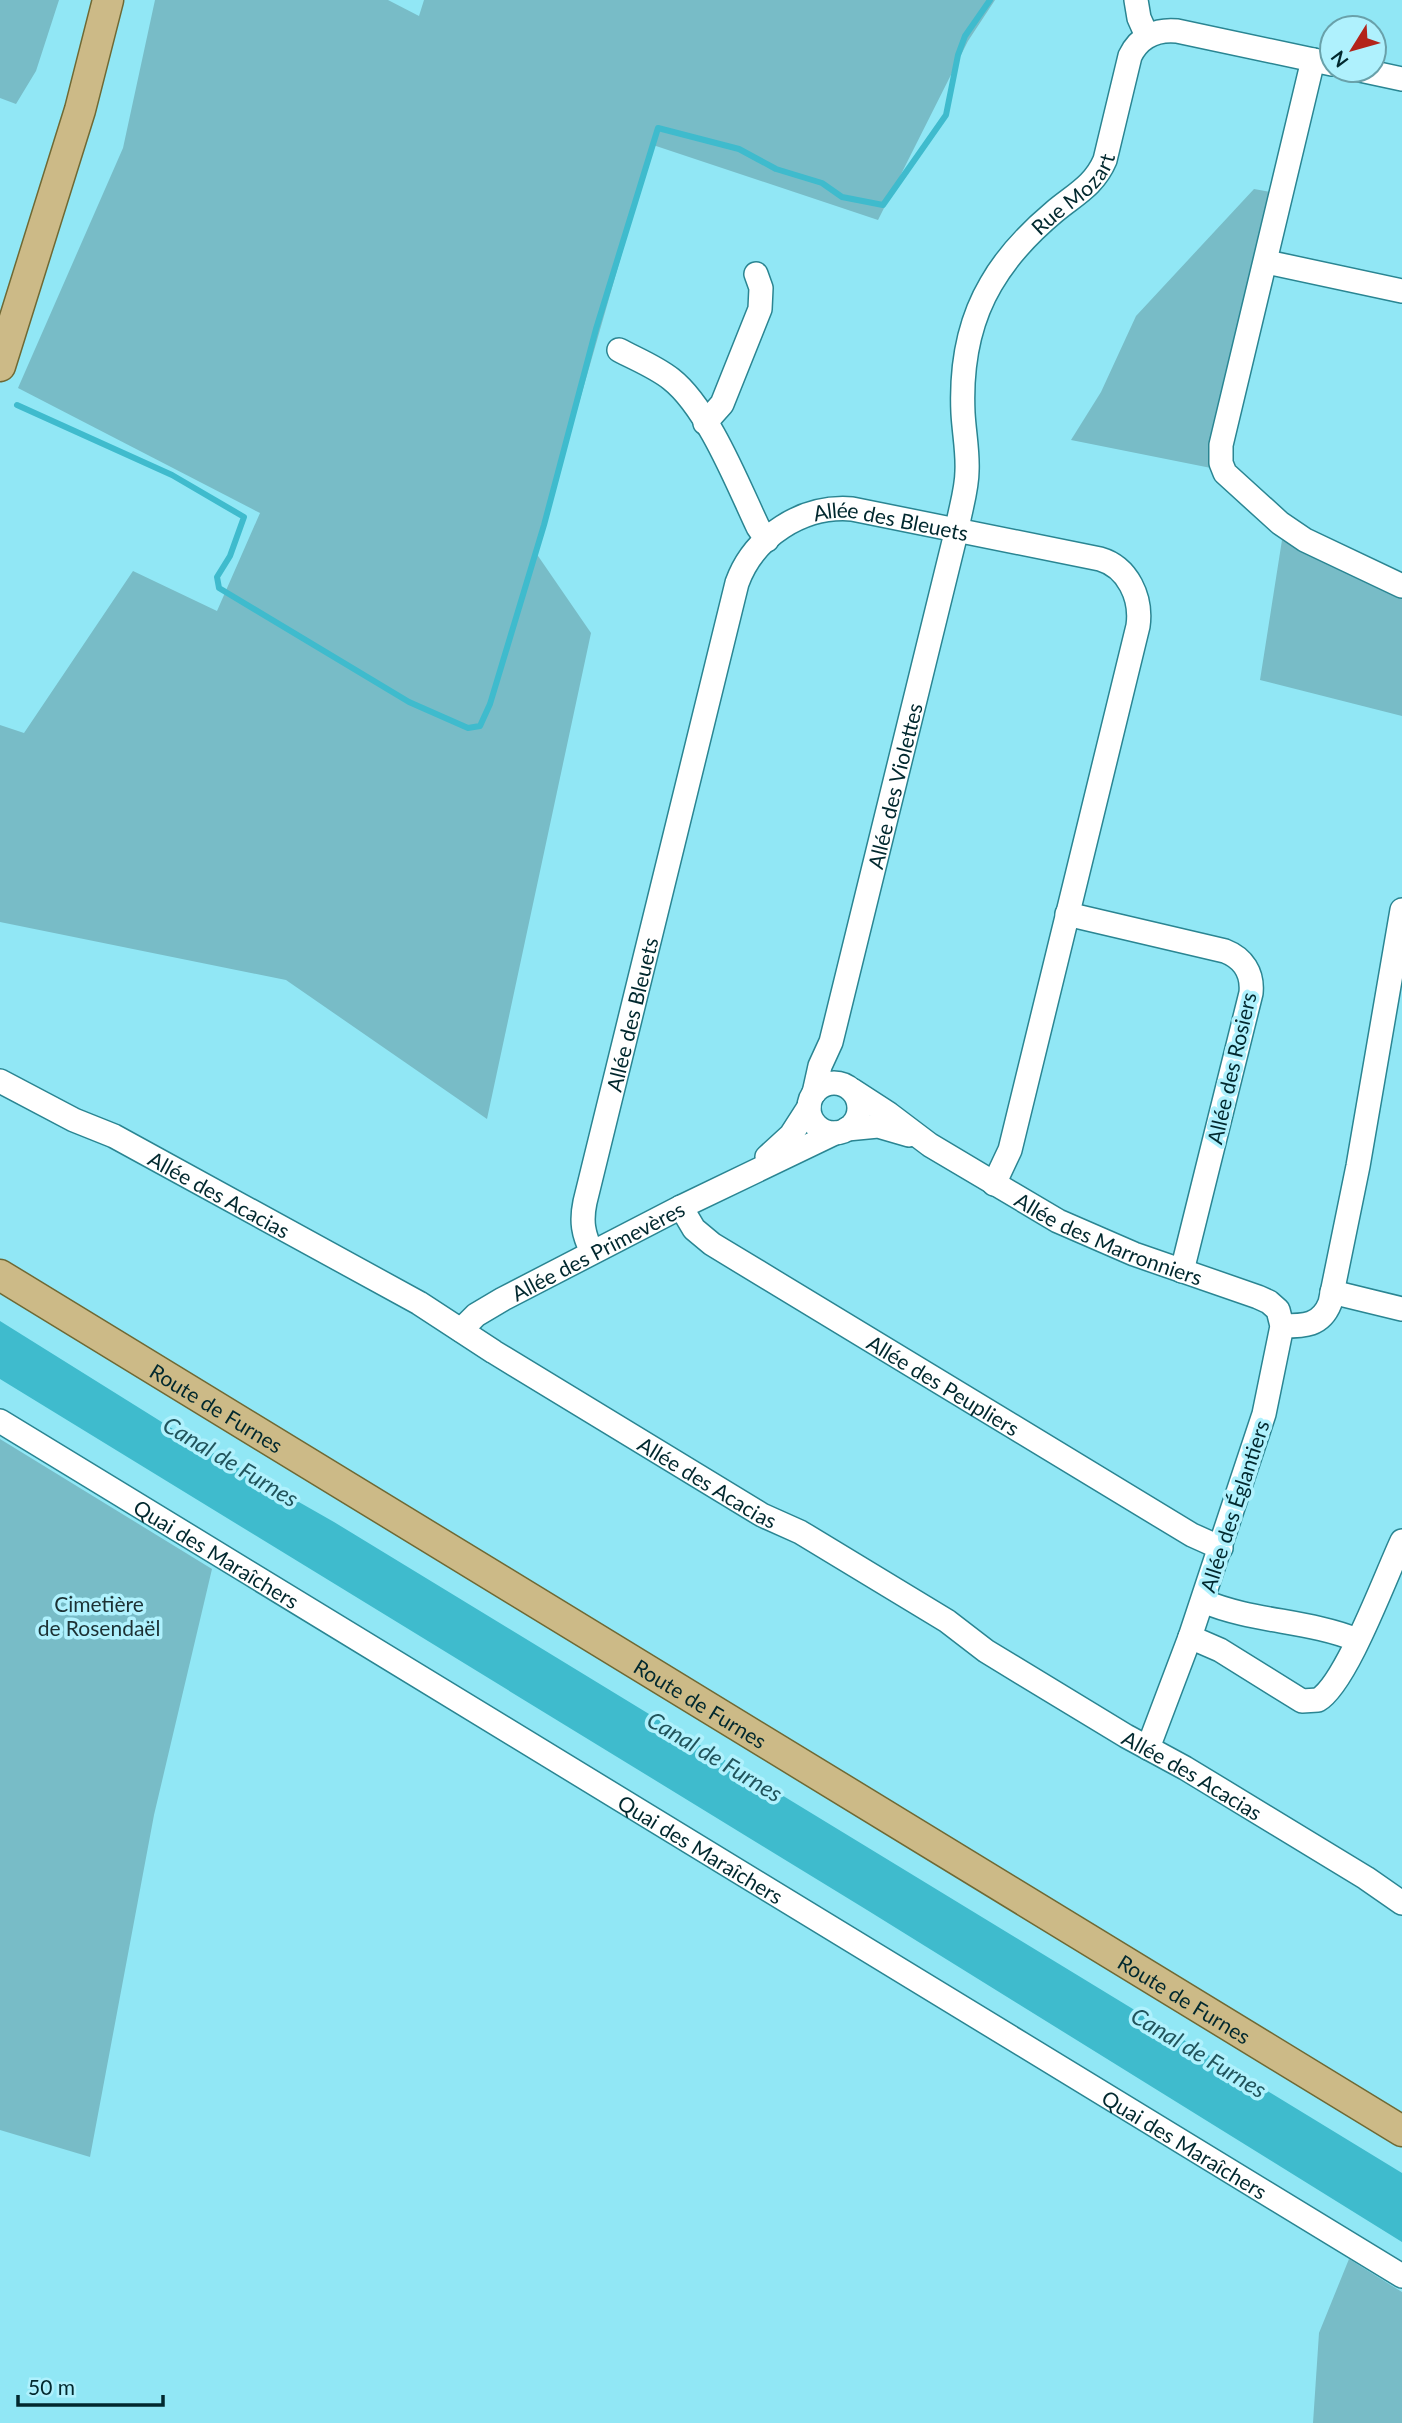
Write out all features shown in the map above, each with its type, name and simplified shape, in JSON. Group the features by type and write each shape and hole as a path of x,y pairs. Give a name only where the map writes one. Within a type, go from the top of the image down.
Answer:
{"main road":[{"path":"0,366 80,110 108,0"},
{"name":"Route de Furnes","path":"0,1275 1402,2131"}],"street":[{"path":"1136,0 1139,18 1147,36 1171,31 1184,32 1318,61"},
{"name":"Rue Mozart","path":"957,529 968,469 963,384 967,352 978,311 990,285 1022,242 1055,211 1090,186 1099,174 1105,160 1130,56 1138,42 1147,36"},
{"path":"1318,76 1266,262 1222,445 1223,468 1235,483 1288,529 1313,544 1402,586"},
{"path":"1266,262 1402,291"},
{"path":"705,423 722,404 760,309 761,288 756,274"},
{"path":"619,350 671,378 681,388 705,423 767,540"},
{"name":"Allée des Bleuets","path":"592,1252 582,1224 584,1202 740,576 747,563 767,540 803,516 837,508 957,529 1107,561 1126,578 1138,601 1138,626 1010,1150 994,1184"},
{"name":"Allée des Violettes","path":"812,1100 820,1066 831,1042 957,529"},
{"path":"1282,1326 1304,1326 1319,1320 1328,1308 1391,1041 1402,910"},
{"name":"Allée des Rosiers","path":"1067,914 1225,951 1241,962 1251,979 1247,1006 1182,1271"},
{"name":"Allée des Violettes","path":"831,1042 832,1066 847,1087"},
{"name":"Allée des Acacias","path":"0,1081 74,1120 114,1136 419,1303 762,1515 800,1532 947,1620 986,1651 1185,1768 1366,1878 1402,1903"},
{"path":"827,1084 847,1087 858,1101 856,1120 841,1131 825,1131 816,1125 811,1117 812,1100 827,1084"},
{"name":"Allée des Marronniers","path":"847,1087 930,1145 1080,1231 1269,1302 1278,1310 1282,1326"},
{"name":"Allée des Primevères","path":"739,1177 779,1148 796,1128 812,1100"},
{"name":"Allée des Marronniers","path":"841,1131 885,1126 930,1145"},
{"name":"Allée des Primevères","path":"461,1330 476,1315 492,1305 592,1252 739,1177 841,1131"},
{"name":"Allée des Peupliers","path":"681,1206 694,1229 712,1244 1192,1535 1221,1548"},
{"path":"1332,1292 1402,1310"},
{"name":"Allée des Églantiers","path":"1148,1748 1203,1601 1264,1414 1282,1326"},
{"name":"Quai des Maraîchers","path":"0,1421 1402,2276"},
{"path":"1190,1637 1220,1650 1297,1698 1307,1702 1318,1700 1329,1691 1357,1640 1402,1541"},
{"path":"1203,1601 1230,1612 1336,1633 1357,1640"},
{"path":"1366,1878 1402,1893"}],"green space":[{"path":"0,0 59,0 36,71 16,104 0,98"},
{"path":"155,0 388,0 419,16 424,0 995,0 968,41 878,220 653,145 536,553 591,633 487,1119 286,980 0,922 0,725 24,733 133,571 217,611 260,513 18,388 123,148"},
{"path":"1254,189 1277,193 1211,468 1071,440 1101,392 1136,316"},
{"path":"1282,540 1402,595 1402,716 1260,680"},
{"name":"Cimetière de Rosendaël","path":"0,1439 212,1569 154,1815 90,2157 0,2130"},
{"path":"1349,2259 1402,2292 1402,2423 1313,2423 1319,2333"}],"water":[{"name":"Canal de Furnes","path":"0,1321 197,1444 334,1522 1402,2173 1402,2242 867,1910 0,1379"}],"waterway":[{"path":"17,405 172,475 244,517 230,556 217,577 219,588 409,702 468,728 480,726 490,704 544,525 596,329 658,128 739,149 776,169 822,183 842,197 883,205 946,115 958,55 965,36 990,0"}]}
